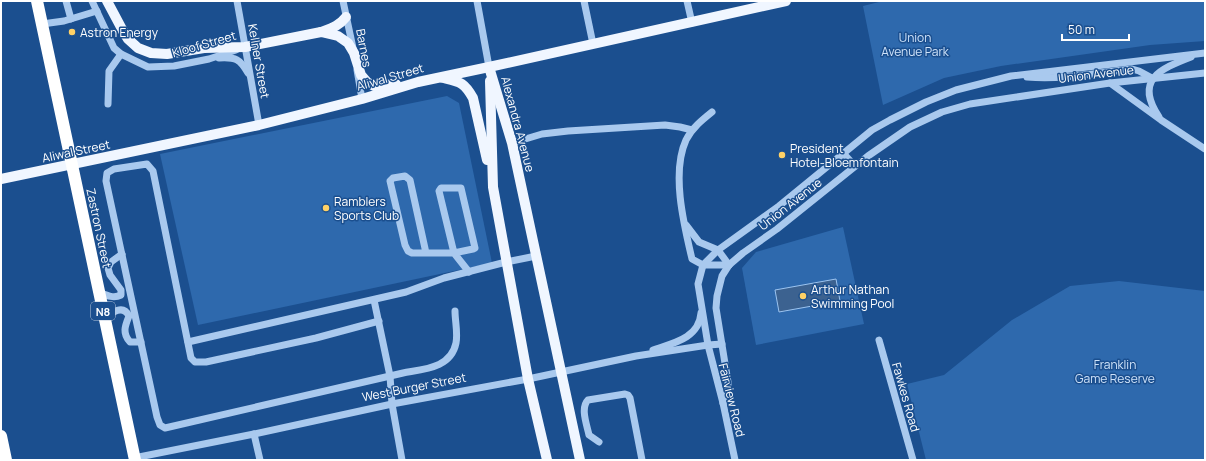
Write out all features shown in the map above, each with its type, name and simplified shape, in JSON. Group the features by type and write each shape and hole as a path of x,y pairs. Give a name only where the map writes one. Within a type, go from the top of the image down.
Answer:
{"highway":[{"name":"Zastron Street","path":"37,1 99,292 131,459"},
{"path":"1,436 6,460"}],"main road":[{"name":"Kloof Street","path":"107,1 122,31 128,39 138,48 151,54 167,54 204,48 245,47"},
{"name":"Aliwal Street","path":"1,179 259,125 362,99 439,77 692,23 786,1"},
{"path":"245,47 321,32 334,28 346,17"},
{"path":"321,32 338,36 348,43 354,53 361,75 367,82 374,86 418,82"},
{"name":"Alexandra Avenue","path":"489,67 512,143 580,460"},
{"name":"Alexandra Avenue","path":"489,67 493,187 528,379 547,460"},
{"path":"439,77 460,82 469,91 473,98 478,113 493,187"}],"street":[{"path":"66,1 71,19"},
{"name":"Kloof Street","path":"92,1 114,48 121,54 148,67 174,66 209,59 245,47"},
{"name":"Kellner Street","path":"237,1 259,125"},
{"name":"Barnes","path":"343,1 362,99"},
{"path":"477,1 489,67"},
{"path":"584,1 593,44"},
{"path":"687,1 692,23"},
{"path":"42,24 71,19 97,11"},
{"path":"1161,120 1150,100 1152,78 1166,67 1204,53"},
{"name":"Union Avenue","path":"703,265 718,250 779,206 872,130 926,102 956,90 1011,76 1204,53"},
{"path":"108,104 108,71 121,54"},
{"path":"209,59 228,58 239,60 251,76"},
{"path":"1011,76 1040,78 1079,76 1132,69 1152,78"},
{"name":"Union Avenue","path":"723,403 728,390 728,382 716,308 717,296 722,276 729,265 855,166 910,127 942,112 970,104 1110,83 1205,73"},
{"path":"1110,83 1161,120 1205,149"},
{"path":"712,112 692,130 686,140 679,172 684,222 692,259 703,265 729,265"},
{"path":"512,143 542,134 568,131 665,125 692,130"},
{"path":"844,154 855,166"},
{"path":"379,321 316,338 206,362 195,362 191,358 153,171 147,164 114,169 107,173 106,181 157,417 160,425 165,428 426,369 442,364 451,356 457,342 455,311"},
{"path":"426,253 410,180 405,176 393,178 390,181 408,251 412,253 426,253 454,253 473,250 475,246 461,189 459,187 441,188 439,191 454,253 469,272"},
{"path":"684,222 699,242 718,250 729,265"},
{"path":"99,292 110,297 117,297 121,295 121,290 110,275 108,268 111,262 122,254"},
{"path":"188,342 374,300 406,292 444,278 536,256"},
{"path":"703,265 698,284 708,345"},
{"path":"374,300 390,376 392,404 402,460"},
{"path":"636,356 682,340 691,335 700,320 702,306"},
{"path":"104,319 119,309 124,310 129,316 124,329 126,337 130,342 141,342"},
{"name":"Fawkes Road","path":"879,340 913,460"},
{"name":"West Burger Street","path":"131,459 392,404 528,379 636,356 722,344"},
{"name":"Fairview Road","path":"708,345 723,403 735,460"},
{"path":"599,442 589,435 584,408 585,403 588,400 625,394 628,395 630,398 642,460"},
{"path":"254,434 260,460"}],"green space":[{"name":"Union Avenue Park","path":"883,1 1205,1 1205,41 1150,45 1001,66 944,78 883,105 863,6"},
{"name":"Ramblers Sports Club","path":"447,96 459,103 492,263 198,325 160,154"},
{"name":"Arthur Nathan Swimming Pool","path":"843,227 864,324 756,345 742,268 756,252"},
{"name":"Franklin Game Reserve","path":"1119,281 1205,291 1205,460 926,460 907,384 944,375 1012,320 1070,286"}],"shaded area":[{"path":"836,279 840,301 779,312 775,290"}],"place":[{"name":"Astron Energy","path":"72,32"},
{"name":"President Hotel-Bloemfontain","path":"782,155"},
{"name":"Ramblers Sports Club","path":"326,208"},
{"name":"Arthur Nathan Swimming Pool","path":"803,296"}]}
